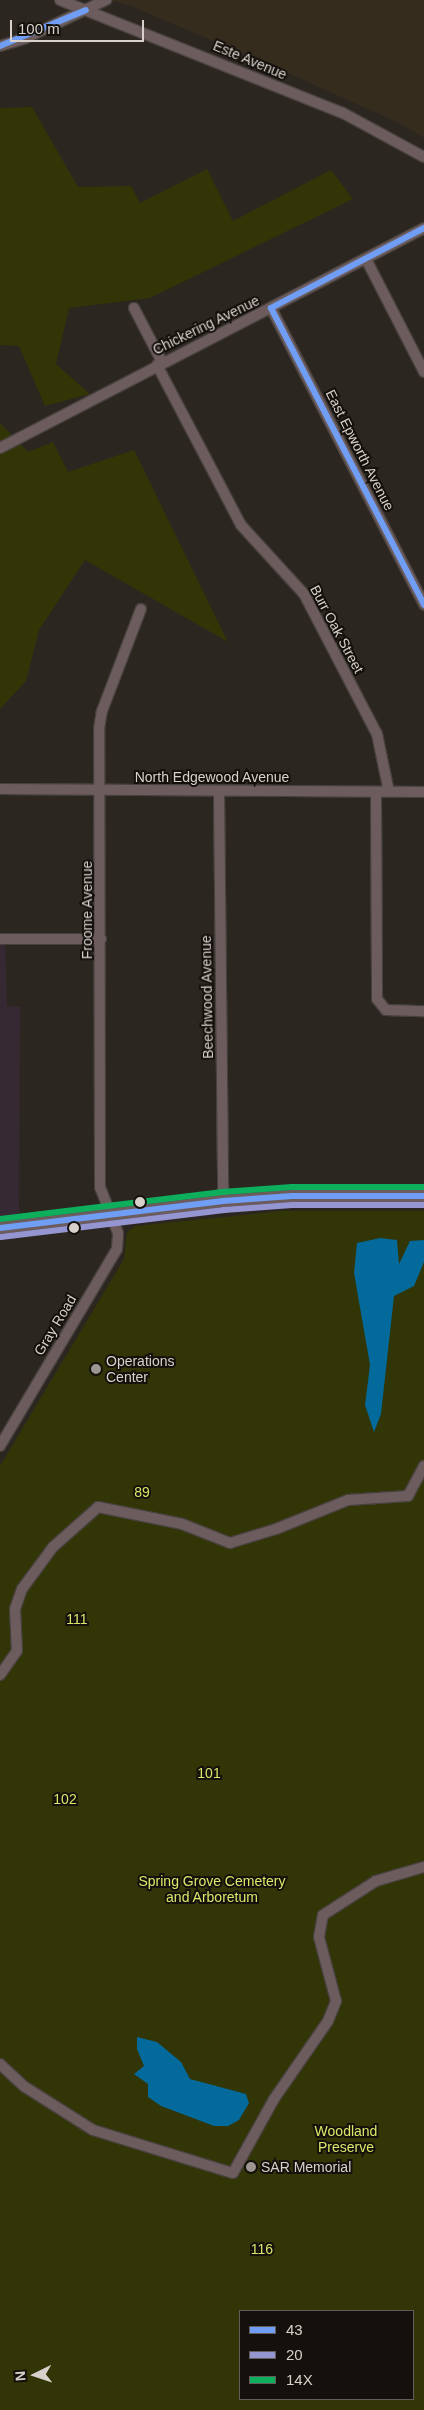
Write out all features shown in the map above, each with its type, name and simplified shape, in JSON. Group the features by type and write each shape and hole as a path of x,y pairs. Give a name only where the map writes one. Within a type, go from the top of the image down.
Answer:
{"main road":[{"path":"0,1228 223,1201 292,1196 424,1196"}],"street":[{"name":"Este Avenue","path":"60,0 342,113 424,157"},
{"path":"0,46 106,0"},
{"name":"Chickering Avenue","path":"0,448 159,363 271,308 424,228"},
{"path":"366,259 424,372"},
{"name":"Burr Oak Street","path":"134,308 159,363 241,525 304,594 377,734 389,792"},
{"name":"East Epworth Avenue","path":"271,308 424,605"},
{"name":"Froome Avenue","path":"112,1215 104,1203 100,1186 100,721 142,609"},
{"name":"North Edgewood Avenue","path":"0,789 424,792"},
{"name":"Beechwood Avenue","path":"219,792 223,1201"},
{"path":"376,792 377,999 386,1010 424,1011"},
{"path":"0,939 101,939"},
{"name":"Gray Road","path":"0,1446 117,1249 118,1233 112,1215"},
{"path":"0,1675 17,1651 14,1609 22,1589 53,1547 98,1507 182,1524 230,1543 276,1529 348,1500 408,1496 424,1466"},
{"path":"0,2064 25,2088 93,2130 232,2173 274,2099 328,2020 336,2001 319,1937 323,1916 376,1881 424,1866"}],"shaded area":[{"path":"109,0 424,0 424,138 401,124 279,69 131,6"},
{"path":"0,939 5,939 7,1006 20,1007 19,1226 0,1228"}],"green space":[{"path":"32,107 78,187 131,186 140,203 207,169 233,221 331,170 353,199 150,298 69,308 56,364 90,394 45,406 19,346 0,345 0,108"},
{"path":"0,423 28,452 53,442 68,472 134,450 228,642 85,560 39,630 26,681 0,709"},
{"name":"Spring Grove Cemetery and Arboretum","path":"282,1211 424,1211 424,2410 0,2410 0,1466 124,1259 127,1232 136,1226"}],"water":[{"path":"380,1238 397,1240 399,1264 410,1241 424,1240 424,1262 414,1286 394,1296 381,1414 374,1432 365,1405 370,1365 354,1273 357,1243"},
{"path":"137,2037 157,2042 181,2062 190,2079 246,2094 249,2103 239,2120 228,2126 214,2126 161,2106 148,2097 148,2084 134,2074 144,2066 137,2049"}],"transit line":[{"name":"43","path":"0,46 86,10"},
{"name":"43","path":"424,228 271,308 424,605"},
{"name":"14X","path":"0,1219 222,1192 292,1187 424,1187"},
{"name":"43","path":"0,1228 223,1201 292,1196 424,1196"},
{"name":"20","path":"1,1237 224,1210 292,1205 424,1205"}],"place":[{"name":"Operations Center","path":"96,1369"},
{"name":"SAR Memorial","path":"251,2167"}],"park label":[{"name":"89","path":"142,1492"},
{"name":"111","path":"77,1619"},
{"name":"101","path":"209,1773"},
{"name":"102","path":"65,1799"},
{"name":"Woodland Preserve","path":"346,2140"},
{"name":"116","path":"262,2249"}]}
